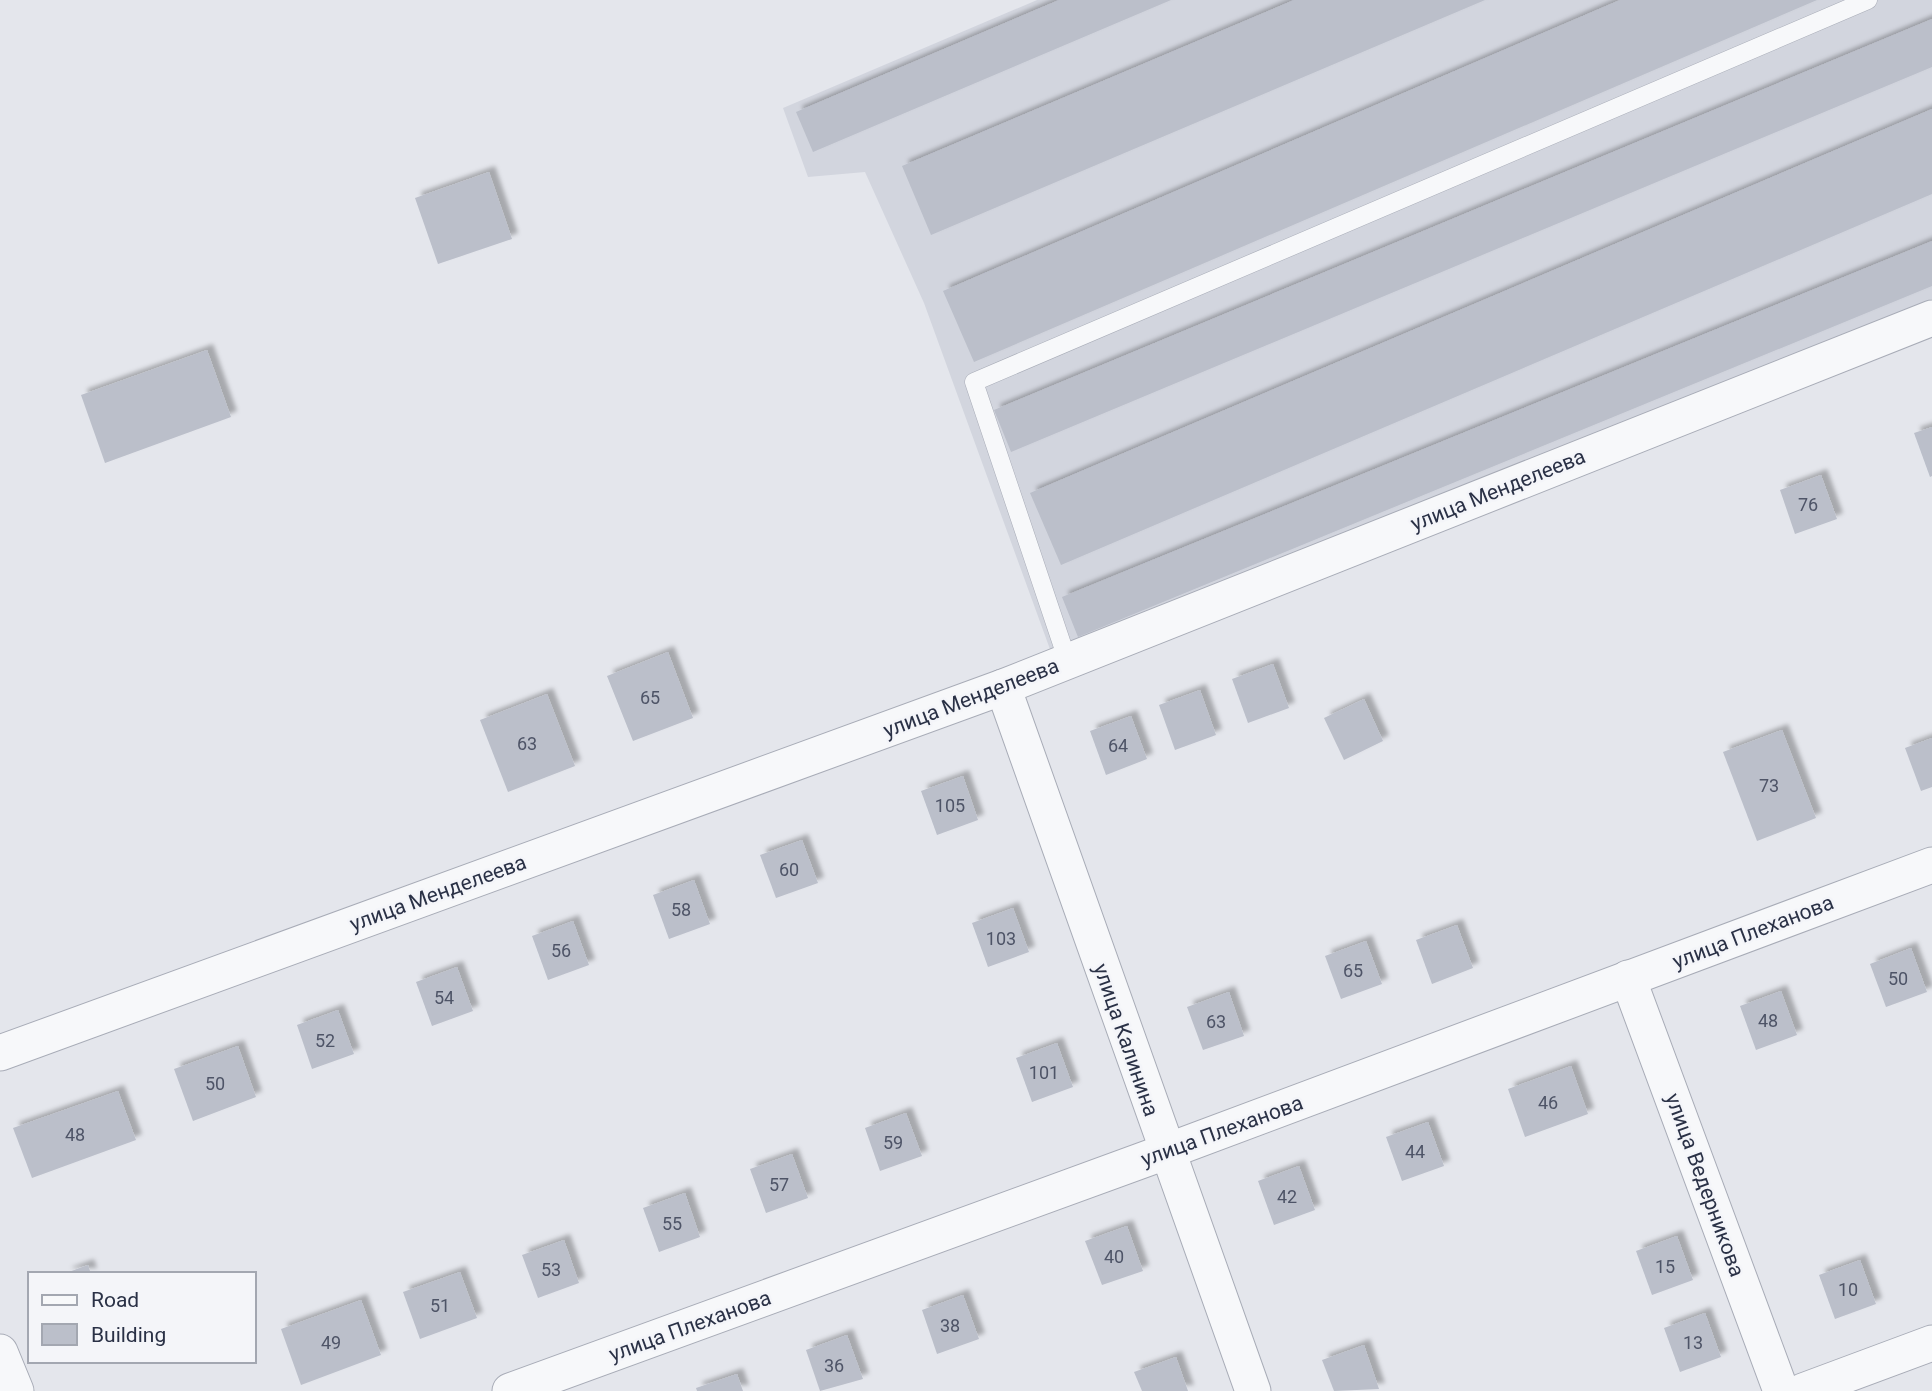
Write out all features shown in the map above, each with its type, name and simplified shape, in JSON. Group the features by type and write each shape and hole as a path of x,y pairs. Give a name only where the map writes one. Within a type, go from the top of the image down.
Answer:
{"street":[{"name":"улица Менделеева","path":"0,1053 1003,687 1932,318"},
{"name":"улица Калинина","path":"1003,687 1253,1391"},
{"name":"улица Плеханова","path":"510,1391 1166,1152 1932,865"},
{"name":"улица Ведерникова","path":"1628,978 1781,1391"},
{"path":"1803,1391 1932,1343"},
{"path":"0,1352 16,1391"}],"lane":[{"path":"1068,662 974,382 1868,0"}],"shaded area":[{"path":"1037,0 1932,0 1932,299 1051,652 924,303 865,172 808,177 783,108"}],"building":[{"path":"1059,0 1171,0 813,152 796,112"},
{"path":"1294,0 1485,0 931,235 902,166"},
{"path":"1620,0 1817,0 974,362 943,291"},
{"path":"1932,19 1932,67 1011,452 994,410"},
{"path":"1932,109 1932,194 1061,565 1030,493"},
{"path":"489,172 512,239 438,264 415,198"},
{"path":"1932,241 1932,286 1078,637 1062,597"},
{"path":"207,350 231,417 105,463 81,395"},
{"path":"1932,427 1932,476 1930,477 1914,433"},
{"path":"1821,475 1837,519 1795,534 1780,490"},
{"path":"668,652 693,718 633,741 607,676"},
{"path":"1273,664 1289,708 1248,723 1232,679"},
{"path":"1200,690 1216,735 1175,750 1159,705"},
{"path":"547,694 575,766 508,792 480,720"},
{"path":"1364,699 1383,741 1344,760 1324,718"},
{"path":"1131,716 1147,759 1106,775 1090,731"},
{"path":"1782,730 1816,818 1757,841 1723,752"},
{"path":"1932,738 1932,787 1921,791 1905,748"},
{"path":"963,776 978,820 937,835 921,791"},
{"path":"802,840 818,883 776,898 760,855"},
{"path":"694,880 710,924 669,939 653,895"},
{"path":"1013,908 1029,952 988,967 972,923"},
{"path":"573,921 589,965 548,980 532,936"},
{"path":"1457,925 1473,968 1432,984 1416,940"},
{"path":"1366,941 1382,984 1341,999 1325,956"},
{"path":"1911,948 1927,992 1886,1007 1870,964"},
{"path":"457,967 473,1011 432,1026 416,982"},
{"path":"1781,991 1797,1035 1756,1050 1740,1006"},
{"path":"1229,992 1244,1036 1203,1050 1187,1007"},
{"path":"338,1010 354,1054 312,1069 297,1025"},
{"path":"1057,1043 1073,1087 1032,1102 1016,1058"},
{"path":"238,1046 256,1097 193,1121 174,1069"},
{"path":"1571,1066 1588,1114 1525,1137 1508,1089"},
{"path":"118,1091 136,1140 32,1178 13,1128"},
{"path":"906,1113 922,1156 880,1171 865,1128"},
{"path":"1428,1122 1444,1166 1402,1181 1386,1137"},
{"path":"792,1154 808,1198 766,1213 750,1169"},
{"path":"1299,1166 1315,1210 1274,1225 1258,1181"},
{"path":"685,1193 700,1237 659,1252 643,1208"},
{"path":"1127,1226 1143,1271 1102,1285 1085,1241"},
{"path":"1677,1236 1693,1280 1652,1295 1636,1251"},
{"path":"564,1240 579,1283 538,1298 522,1255"},
{"path":"1860,1260 1876,1304 1835,1319 1819,1275"},
{"path":"88,1265 90,1272 69,1272"},
{"path":"460,1272 477,1318 420,1339 403,1292"},
{"path":"963,1295 979,1339 937,1354 922,1310"},
{"path":"361,1300 381,1355 301,1385 281,1329"},
{"path":"1705,1313 1721,1357 1680,1372 1664,1328"},
{"path":"847,1335 863,1379 820,1391 806,1350"},
{"path":"1364,1345 1379,1389 1334,1391 1322,1360"},
{"path":"1176,1357 1188,1391 1142,1391 1134,1372"},
{"path":"737,1374 743,1391 697,1391 696,1388"}]}
